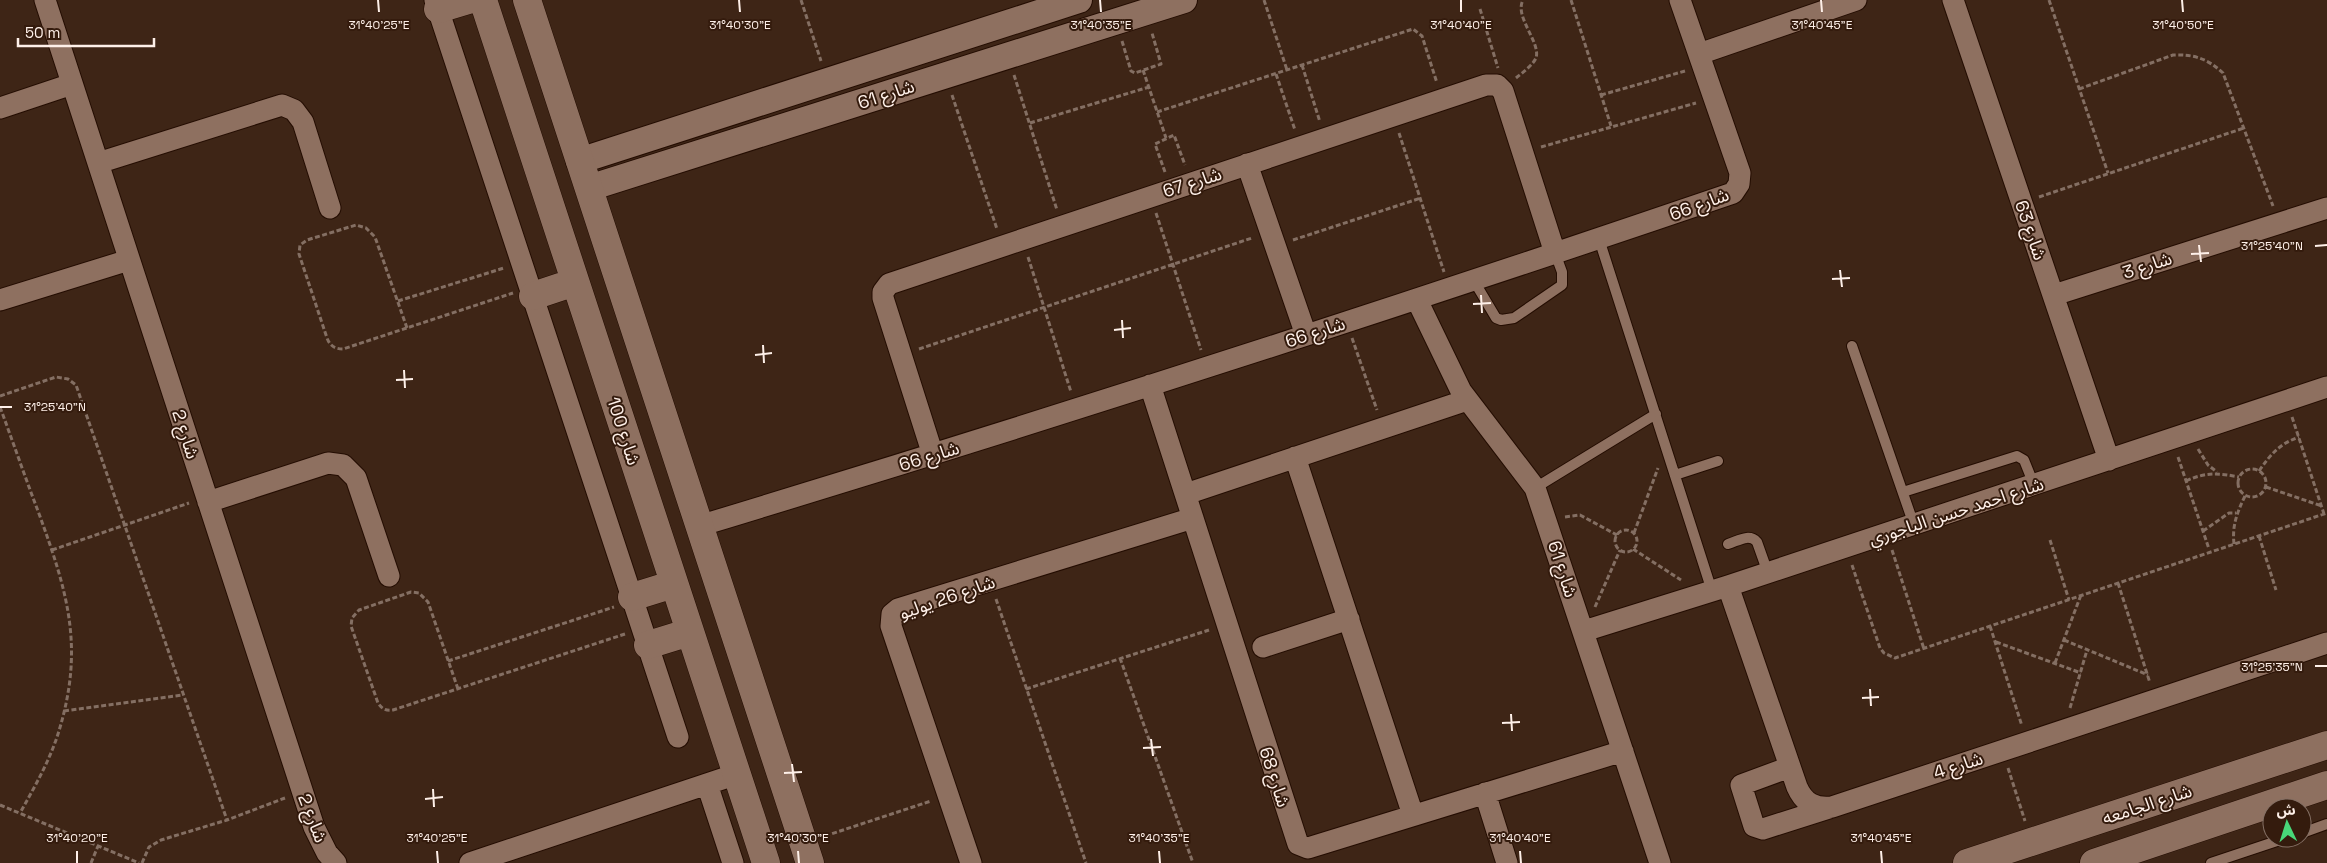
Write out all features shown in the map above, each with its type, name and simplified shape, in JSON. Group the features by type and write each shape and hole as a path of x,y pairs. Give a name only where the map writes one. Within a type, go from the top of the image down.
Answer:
{"main road":[{"path":"437,5 468,0"},
{"name":"شارع 100","path":"483,0 766,863"},
{"path":"527,0 806,853"},
{"path":"531,291 576,282"},
{"path":"603,367 643,354"},
{"path":"633,599 674,584"},
{"path":"645,637 690,632"},
{"name":"شارع الجامعه","path":"1967,863 2327,745"},
{"path":"2094,863 2327,785"}],"street":[{"name":"شارع 2","path":"45,0 302,792 319,841 336,863"},
{"name":"شارع 61","path":"579,161 1079,0"},
{"name":"شارع 61","path":"589,188 1184,0"},
{"name":"شارع 66","path":"698,526 933,455 1306,336 1733,193 1737,189 1740,173 1680,0"},
{"path":"1701,60 1856,0"},
{"name":"شارع 63","path":"1953,0 2109,460"},
{"path":"437,5 678,737"},
{"path":"0,108 72,84"},
{"path":"1498,87 1523,153 1555,254"},
{"name":"شارع 67","path":"933,455 883,298 885,288 893,282 1442,99 1498,87"},
{"path":"98,163 282,105 294,110 303,122 330,208"},
{"path":"1247,164 1306,336"},
{"name":"شارع 3","path":"2054,295 2327,208"},
{"path":"0,300 129,260"},
{"name":"شارع 61","path":"1417,300 1467,400 1535,488 1549,525 1660,863"},
{"name":"شارع 68","path":"1150,385 1298,844 1308,848 1623,751"},
{"name":"شارع احمد حسن الباجوري","path":"1584,631 1714,591 2327,387"},
{"path":"1186,494 1467,400"},
{"path":"1296,457 1413,816"},
{"path":"207,499 328,463 343,465 356,478 389,576"},
{"name":"شارع 26 يوليو","path":"971,863 947,795 891,618 898,609 1193,518"},
{"name":"شارع 4","path":"1714,591 1790,767 1800,795 1806,802 1814,806 1832,807 2327,643"},
{"path":"1263,647 1349,619"},
{"path":"1790,767 1741,785 1754,826 1763,829 1832,807"},
{"path":"470,863 507,857 737,774"},
{"path":"707,784 733,863"},
{"path":"1486,793 1507,863"}],"lane":[{"path":"1599,239 1714,591"},
{"path":"1474,281 1496,318 1501,320 1514,318 1562,285 1562,272 1555,254"},
{"path":"1852,346 1914,525"},
{"path":"1535,488 1656,414"},
{"path":"1903,492 2017,456 2024,460 2034,485"},
{"path":"1676,475 1718,460"},
{"path":"1728,544 1749,537 1754,538 1768,573"},
{"path":"2312,829 2327,824"},
{"path":"2212,863 2262,846"}],"path":[{"path":"801,0 828,81"},
{"path":"1264,0 1287,70"},
{"path":"1498,87 1536,57 1521,9 1523,0"},
{"path":"1571,0 1611,126"},
{"path":"2049,0 2108,173"},
{"path":"1480,9 1497,61 1498,87"},
{"path":"1115,22 1131,71 1134,73 1143,70 1161,63 1145,12"},
{"path":"1157,112 1413,30 1422,36 1442,99"},
{"path":"2079,89 2173,55 2187,54 2201,57 2223,73 2280,223"},
{"path":"1008,55 1062,225"},
{"path":"1601,95 1701,60"},
{"path":"1302,65 1325,138"},
{"path":"1143,70 1166,138"},
{"path":"1276,74 1300,146"},
{"path":"946,75 1012,242 1044,307 1076,409"},
{"path":"1030,123 1149,87"},
{"path":"1523,153 1713,98"},
{"path":"1393,115 1450,289"},
{"path":"2022,202 2244,128"},
{"path":"1172,189 1155,144 1166,138 1175,135 1192,182"},
{"path":"1151,196 1206,367"},
{"path":"901,355 1173,264 1421,198"},
{"path":"407,328 375,237 366,228 356,225 307,240 300,245 298,254 327,338 332,347 343,349 531,291"},
{"path":"398,301 522,262"},
{"path":"1346,322 1383,428"},
{"path":"0,396 56,377 72,382 78,390 227,820"},
{"path":"1846,547 1880,648 1884,653 1895,658 1924,649 2326,513 2287,400"},
{"path":"0,408 63,581 70,626 70,673 64,711 49,759 20,813"},
{"path":"2193,432 2201,455 2218,473"},
{"path":"2259,471 2274,451 2285,442 2299,437"},
{"path":"2172,439 2209,549"},
{"path":"1616,535 1615,544 1620,550 1627,552 1633,549 1637,541 1634,533 1666,446"},
{"path":"2248,470 2259,471 2265,478 2266,487 2263,492 2255,497 2245,496 2238,488 2239,477 2248,470"},
{"path":"2186,480 2201,475 2218,473 2239,477"},
{"path":"2266,487 2322,506"},
{"path":"2234,544 2232,530 2236,513 2245,496"},
{"path":"52,550 207,499"},
{"path":"2203,532 2229,513 2236,513"},
{"path":"1549,525 1564,517 1580,515 1616,535"},
{"path":"1616,535 1624,530 1634,533"},
{"path":"1887,534 1924,649"},
{"path":"2259,536 2276,590"},
{"path":"2050,540 2069,600"},
{"path":"1633,549 1714,591"},
{"path":"1584,631 1620,550"},
{"path":"990,582 1086,863"},
{"path":"2118,583 2155,700"},
{"path":"458,689 428,602 420,593 411,592 358,610 352,618 351,626 381,708 393,710 458,689 645,637"},
{"path":"2054,663 2082,595"},
{"path":"448,661 633,599"},
{"path":"1026,689 1227,624"},
{"path":"1990,626 2028,742"},
{"path":"2064,640 2148,675"},
{"path":"1995,642 2081,673"},
{"path":"2064,730 2087,650"},
{"path":"1120,658 1193,863"},
{"path":"64,711 183,694"},
{"path":"2002,751 2031,842"},
{"path":"0,805 140,863 149,847 160,840 227,820 302,792"},
{"path":"806,853 947,795"},
{"path":"91,863 98,846"}]}
